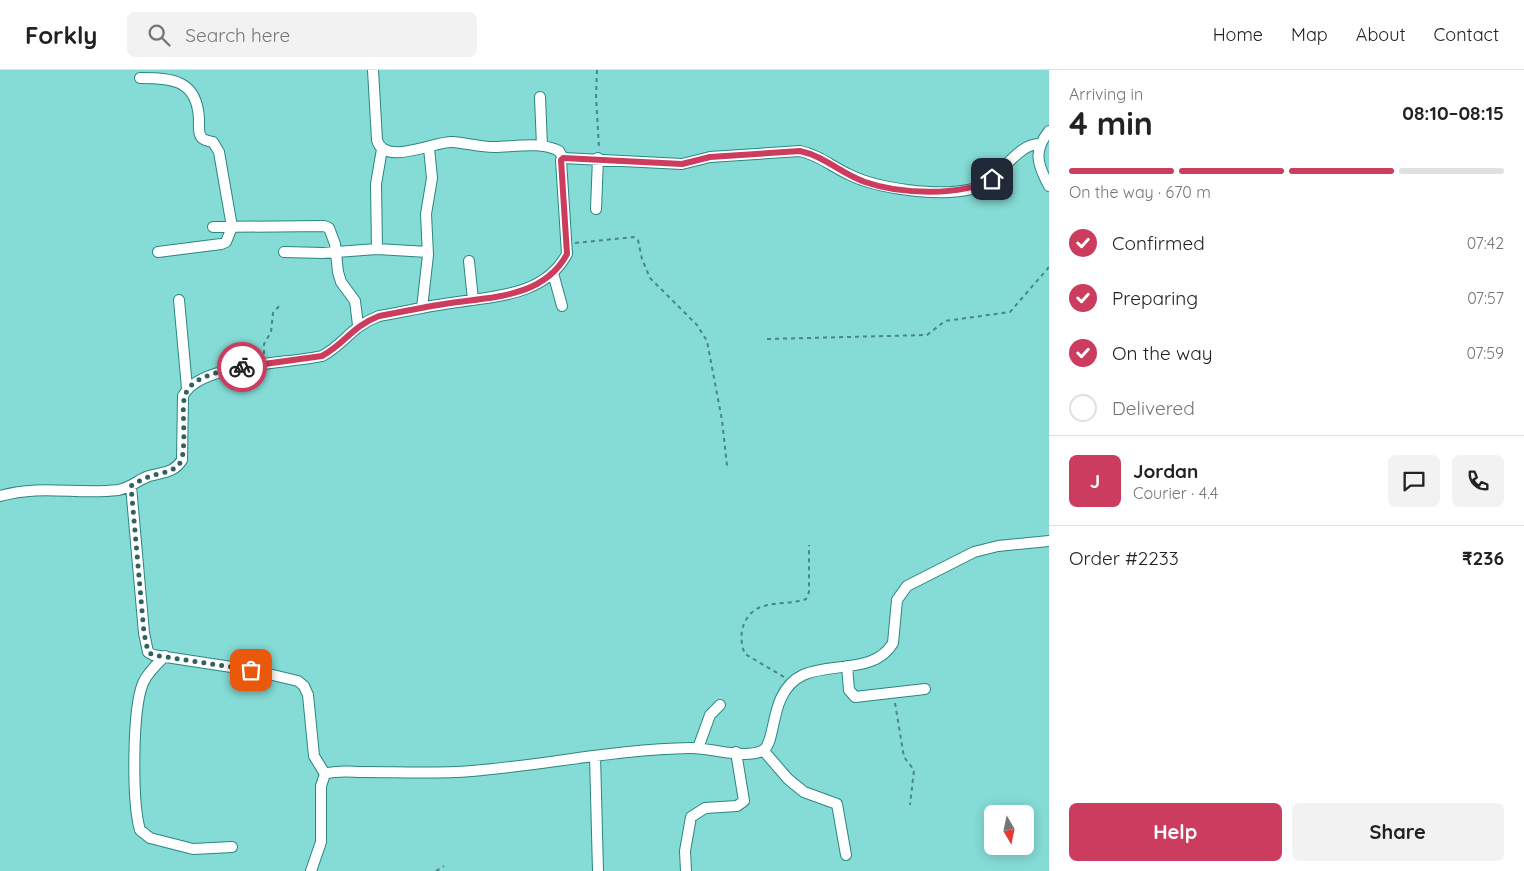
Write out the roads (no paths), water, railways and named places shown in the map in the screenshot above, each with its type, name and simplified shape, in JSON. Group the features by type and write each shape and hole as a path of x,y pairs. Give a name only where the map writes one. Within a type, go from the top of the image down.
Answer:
{"street":[{"path":"373,70 377,140 382,149 376,184 377,249"},
{"path":"140,78 171,80 188,88 194,94 197,101 201,136 205,140 213,142 220,152 232,227 226,242 221,244 158,252"},
{"path":"540,97 542,146"},
{"path":"1049,131 1040,144 1038,160 1041,171 1049,186"},
{"path":"187,388 198,381 229,370 322,356 332,350 358,325 379,316 522,292 553,273 560,266 567,254 568,243 562,194 561,160 563,158 559,151 542,146 494,147 451,142 429,148 401,152 382,149"},
{"path":"563,158 598,158 675,164 710,157 800,151 814,154 866,182 893,189 960,191 971,189 987,182 1026,147 1040,144"},
{"path":"422,308 428,252 426,214 432,166 429,148"},
{"path":"596,209 598,158"},
{"path":"213,227 324,226 329,228 333,234 341,282 355,301 358,325"},
{"path":"284,252 335,252 377,249 428,252"},
{"path":"470,262 473,300"},
{"path":"553,273 562,306"},
{"path":"0,496 47,488 93,491 116,490 131,486 144,478 170,472 178,468 182,460 183,402 187,388 179,300"},
{"path":"131,486 145,647 153,655 251,670 298,681 304,686 308,694 314,756 325,774 321,786 321,842 312,871"},
{"path":"325,774 473,771 595,756 698,748 747,754 763,750 769,743 774,715 781,696 794,681 812,672 847,666 876,658 890,648 894,637 897,600 907,586 974,552 998,546 1049,541"},
{"path":"165,656 143,682 138,702 135,799 140,830 150,838 193,849 232,847"},
{"path":"847,666 849,690 852,696 925,689"},
{"path":"698,748 710,715 720,705"},
{"path":"763,750 788,779 804,792 837,804 846,855"},
{"path":"686,871 685,851 691,817 705,808 737,806 744,800 736,752"},
{"path":"595,756 598,871"}]}
